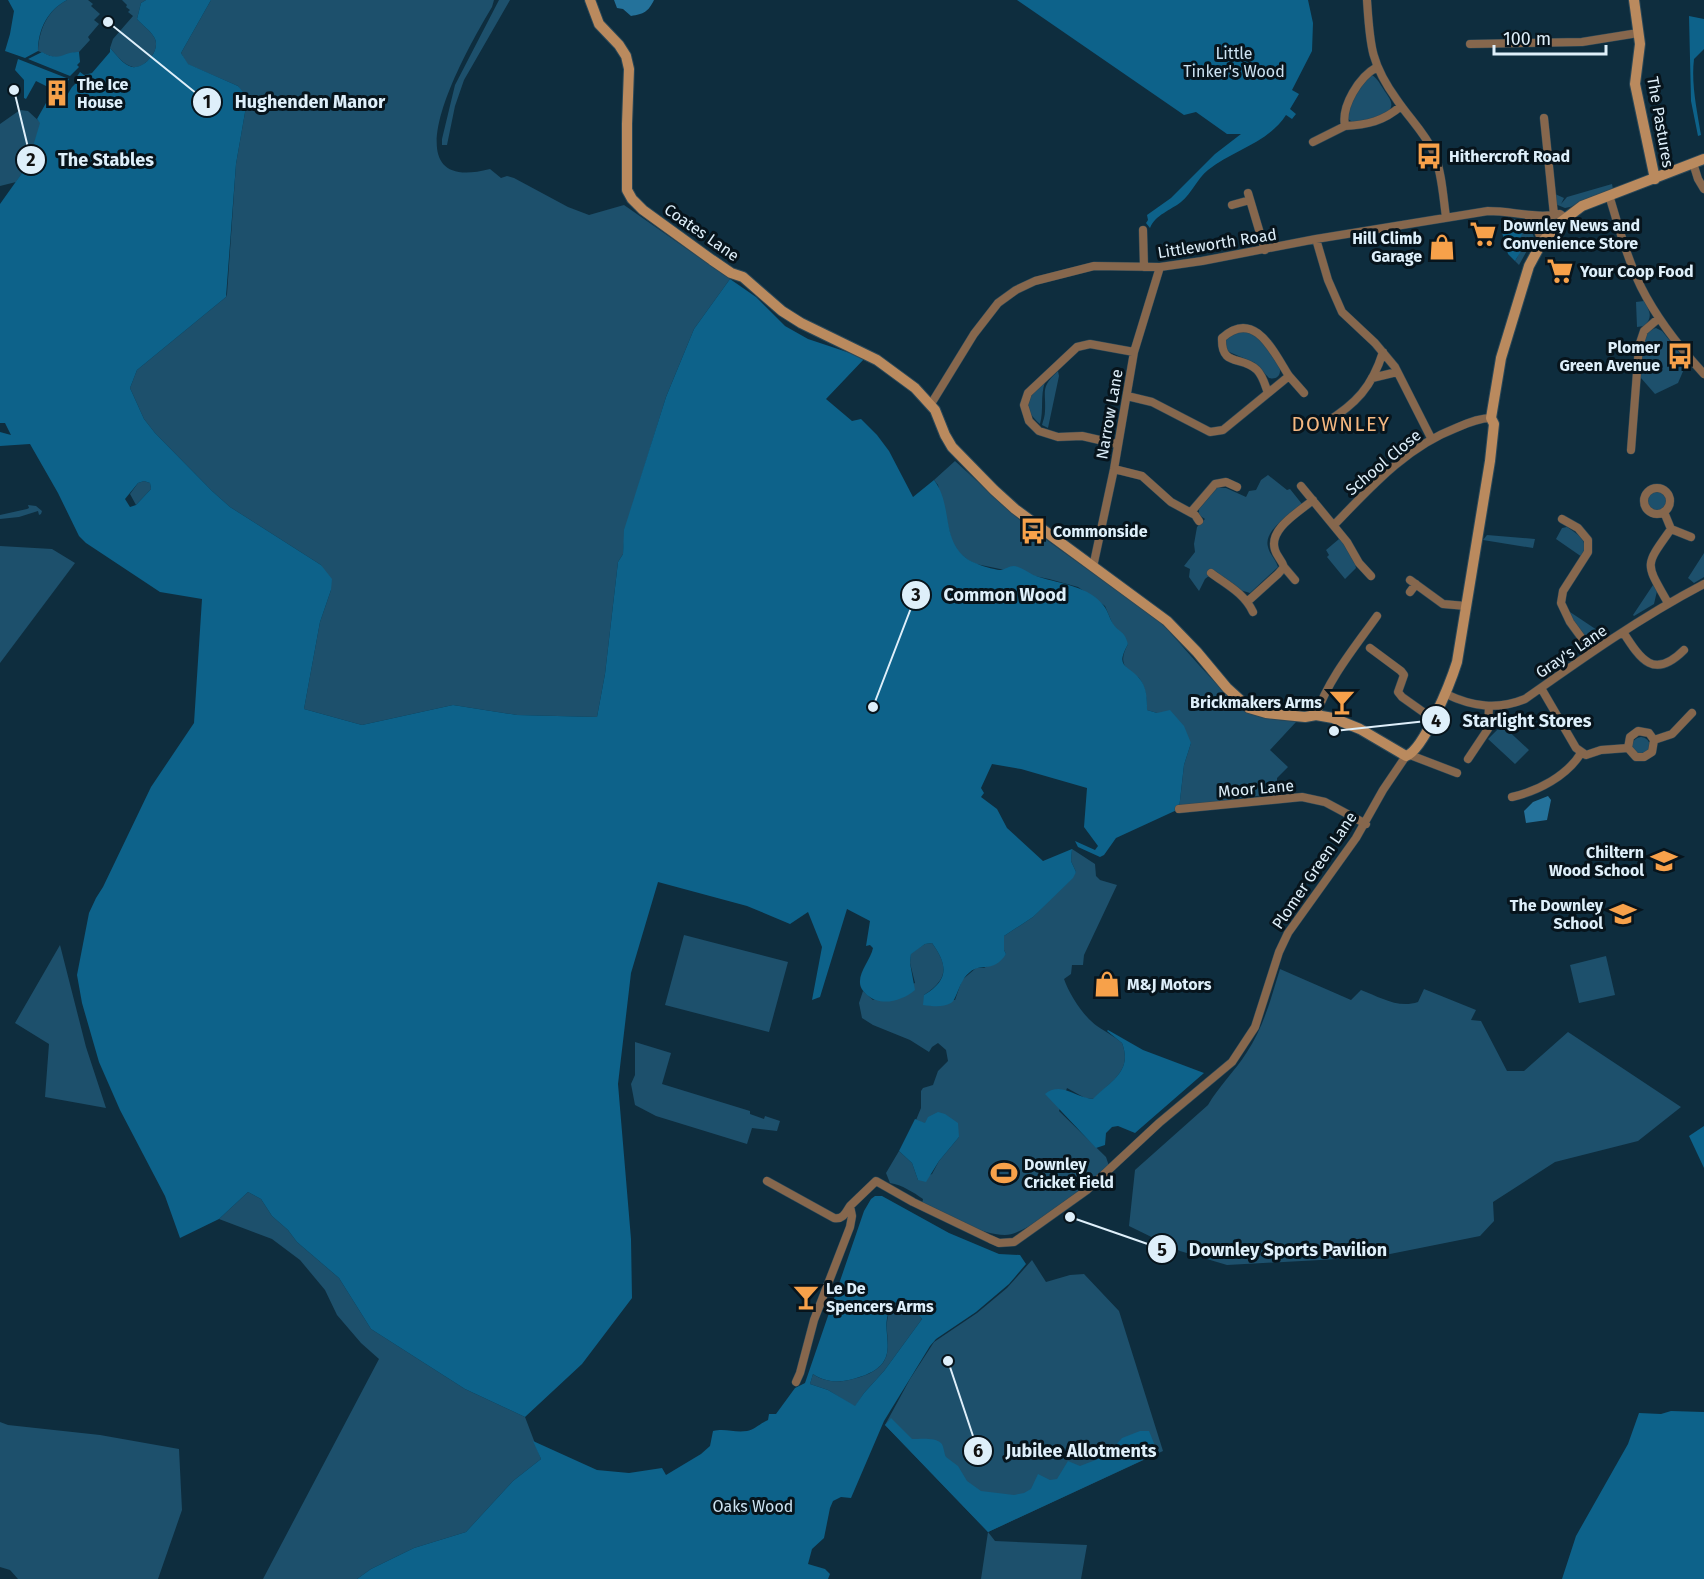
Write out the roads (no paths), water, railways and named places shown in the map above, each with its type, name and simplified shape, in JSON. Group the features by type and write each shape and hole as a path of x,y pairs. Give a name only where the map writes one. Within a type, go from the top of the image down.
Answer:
{"street":[{"name":"Coates Lane","path":"590,0 599,24 620,45 629,69 626,175 627,190 632,199 643,210 712,260 731,273 744,277 782,311 801,323 877,360 915,388 931,404"},
{"path":"1367,0 1371,49 1377,67 1401,106 1422,132 1434,154 1440,172 1446,217"},
{"name":"The Pastures","path":"1634,0 1640,44 1635,84 1655,178"},
{"path":"1470,44 1582,42 1638,33"},
{"path":"1346,126 1346,109 1361,80 1377,67"},
{"path":"1313,142 1346,126 1359,126 1383,119 1401,106"},
{"path":"1544,118 1554,215"},
{"path":"1699,161 1698,179 1704,189"},
{"name":"Plomer Green Lane","path":"850,1206 876,1180 939,1215 999,1243 1009,1244 1021,1238 1077,1197 1232,1062 1255,1027 1288,933 1366,824 1383,790 1433,719 1446,694 1456,662 1494,435 1494,424 1491,418 1501,358 1529,266 1542,242 1552,230 1582,206 1699,161"},
{"path":"1609,195 1634,272 1659,318 1704,374"},
{"path":"1232,205 1249,196 1265,250"},
{"name":"Littleworth Road","path":"931,404 974,334 998,303 1016,290 1035,281 1094,266 1160,267 1446,217 1500,211 1527,215 1560,214 1566,218"},
{"path":"1527,215 1537,228 1542,242"},
{"path":"1143,230 1144,267"},
{"path":"1316,239 1328,280 1342,312 1383,352 1397,372 1431,438"},
{"name":"Narrow Lane","path":"1093,567 1114,469 1134,352 1160,267"},
{"path":"1631,450 1639,346 1644,331 1659,318"},
{"path":"1268,393 1257,370 1250,365 1230,359 1225,354 1222,348 1222,338 1230,331 1248,328 1263,335 1289,376 1304,393"},
{"path":"1117,444 1082,436 1058,437 1039,431 1029,421 1024,405 1028,393 1077,347 1090,344 1134,352"},
{"path":"1326,423 1354,404 1372,378 1383,352"},
{"path":"1372,378 1397,372"},
{"path":"1127,396 1152,402 1202,429 1218,433 1289,376"},
{"path":"931,404 952,447 994,490 1015,509 1168,622 1227,688 1249,708 1266,713 1333,718 1360,729 1408,755 1457,773"},
{"name":"School Close","path":"1334,525 1399,462 1431,438 1464,424 1491,418"},
{"path":"1114,469 1142,476 1171,502 1195,515 1198,521"},
{"path":"1191,513 1215,484 1226,482 1237,487"},
{"path":"1301,486 1334,525 1371,576"},
{"path":"1294,580 1284,567 1274,544 1277,532 1313,500"},
{"path":"1664,512 1671,529 1691,537"},
{"path":"1562,519 1578,528 1588,540 1588,552 1563,591 1561,603 1570,622 1592,652"},
{"path":"1668,603 1650,566 1652,554 1671,529"},
{"path":"1247,602 1284,567"},
{"path":"1211,573 1239,592 1253,612"},
{"path":"1410,592 1413,582 1443,604 1466,606"},
{"name":"Gray's Lane","path":"1446,694 1465,702 1489,706 1513,704 1525,699 1668,603 1704,584"},
{"path":"1316,715 1331,684 1377,616"},
{"path":"1623,632 1642,659 1651,665 1667,664 1684,650"},
{"path":"1370,648 1404,675 1398,692 1402,697 1433,719"},
{"path":"1541,688 1581,753 1590,754 1601,750 1628,748"},
{"path":"1468,759 1488,729 1489,706"},
{"path":"1654,740 1672,734 1692,713"},
{"path":"1638,731 1649,733 1654,740 1654,748 1647,756 1636,757 1628,748 1630,737 1638,731"},
{"path":"1512,797 1534,790 1548,782 1573,764 1581,753"},
{"name":"Moor Lane","path":"1179,809 1302,797 1325,802 1366,824"},
{"path":"767,1181 837,1219 844,1216 850,1206"},
{"path":"796,1382 814,1320 850,1227 852,1216 850,1206"}],"place":[{"name":"Hughenden Manor","path":"108,22"},
{"name":"The Stables","path":"14,90"},
{"name":"The Ice House","path":"57,93"},
{"name":"Hithercroft Road","path":"1429,156"},
{"name":"Downley News and Convenience Store","path":"1483,234"},
{"name":"Hill Climb Garage","path":"1442,247"},
{"name":"Your Coop Food","path":"1560,271"},
{"name":"Plomer Green Avenue","path":"1680,356"},
{"name":"Commonside","path":"1033,531"},
{"name":"Brickmakers Arms","path":"1342,702"},
{"name":"Common Wood","path":"873,707"},
{"name":"Starlight Stores","path":"1334,731"},
{"name":"Chiltern Wood School","path":"1664,861"},
{"name":"The Downley School","path":"1623,914"},
{"name":"M&J Motors","path":"1107,984"},
{"name":"Downley Cricket Field","path":"1004,1173"},
{"name":"Downley Sports Pavilion","path":"1070,1217"},
{"name":"Le De Spencers Arms","path":"806,1297"},
{"name":"Jubilee Allotments","path":"948,1361"}],"district":[{"name":"DOWNLEY","path":"1341,424"}],"park label":[{"name":"Little Tinker's Wood","path":"1234,62"},
{"name":"Oaks Wood","path":"753,1506"}]}
